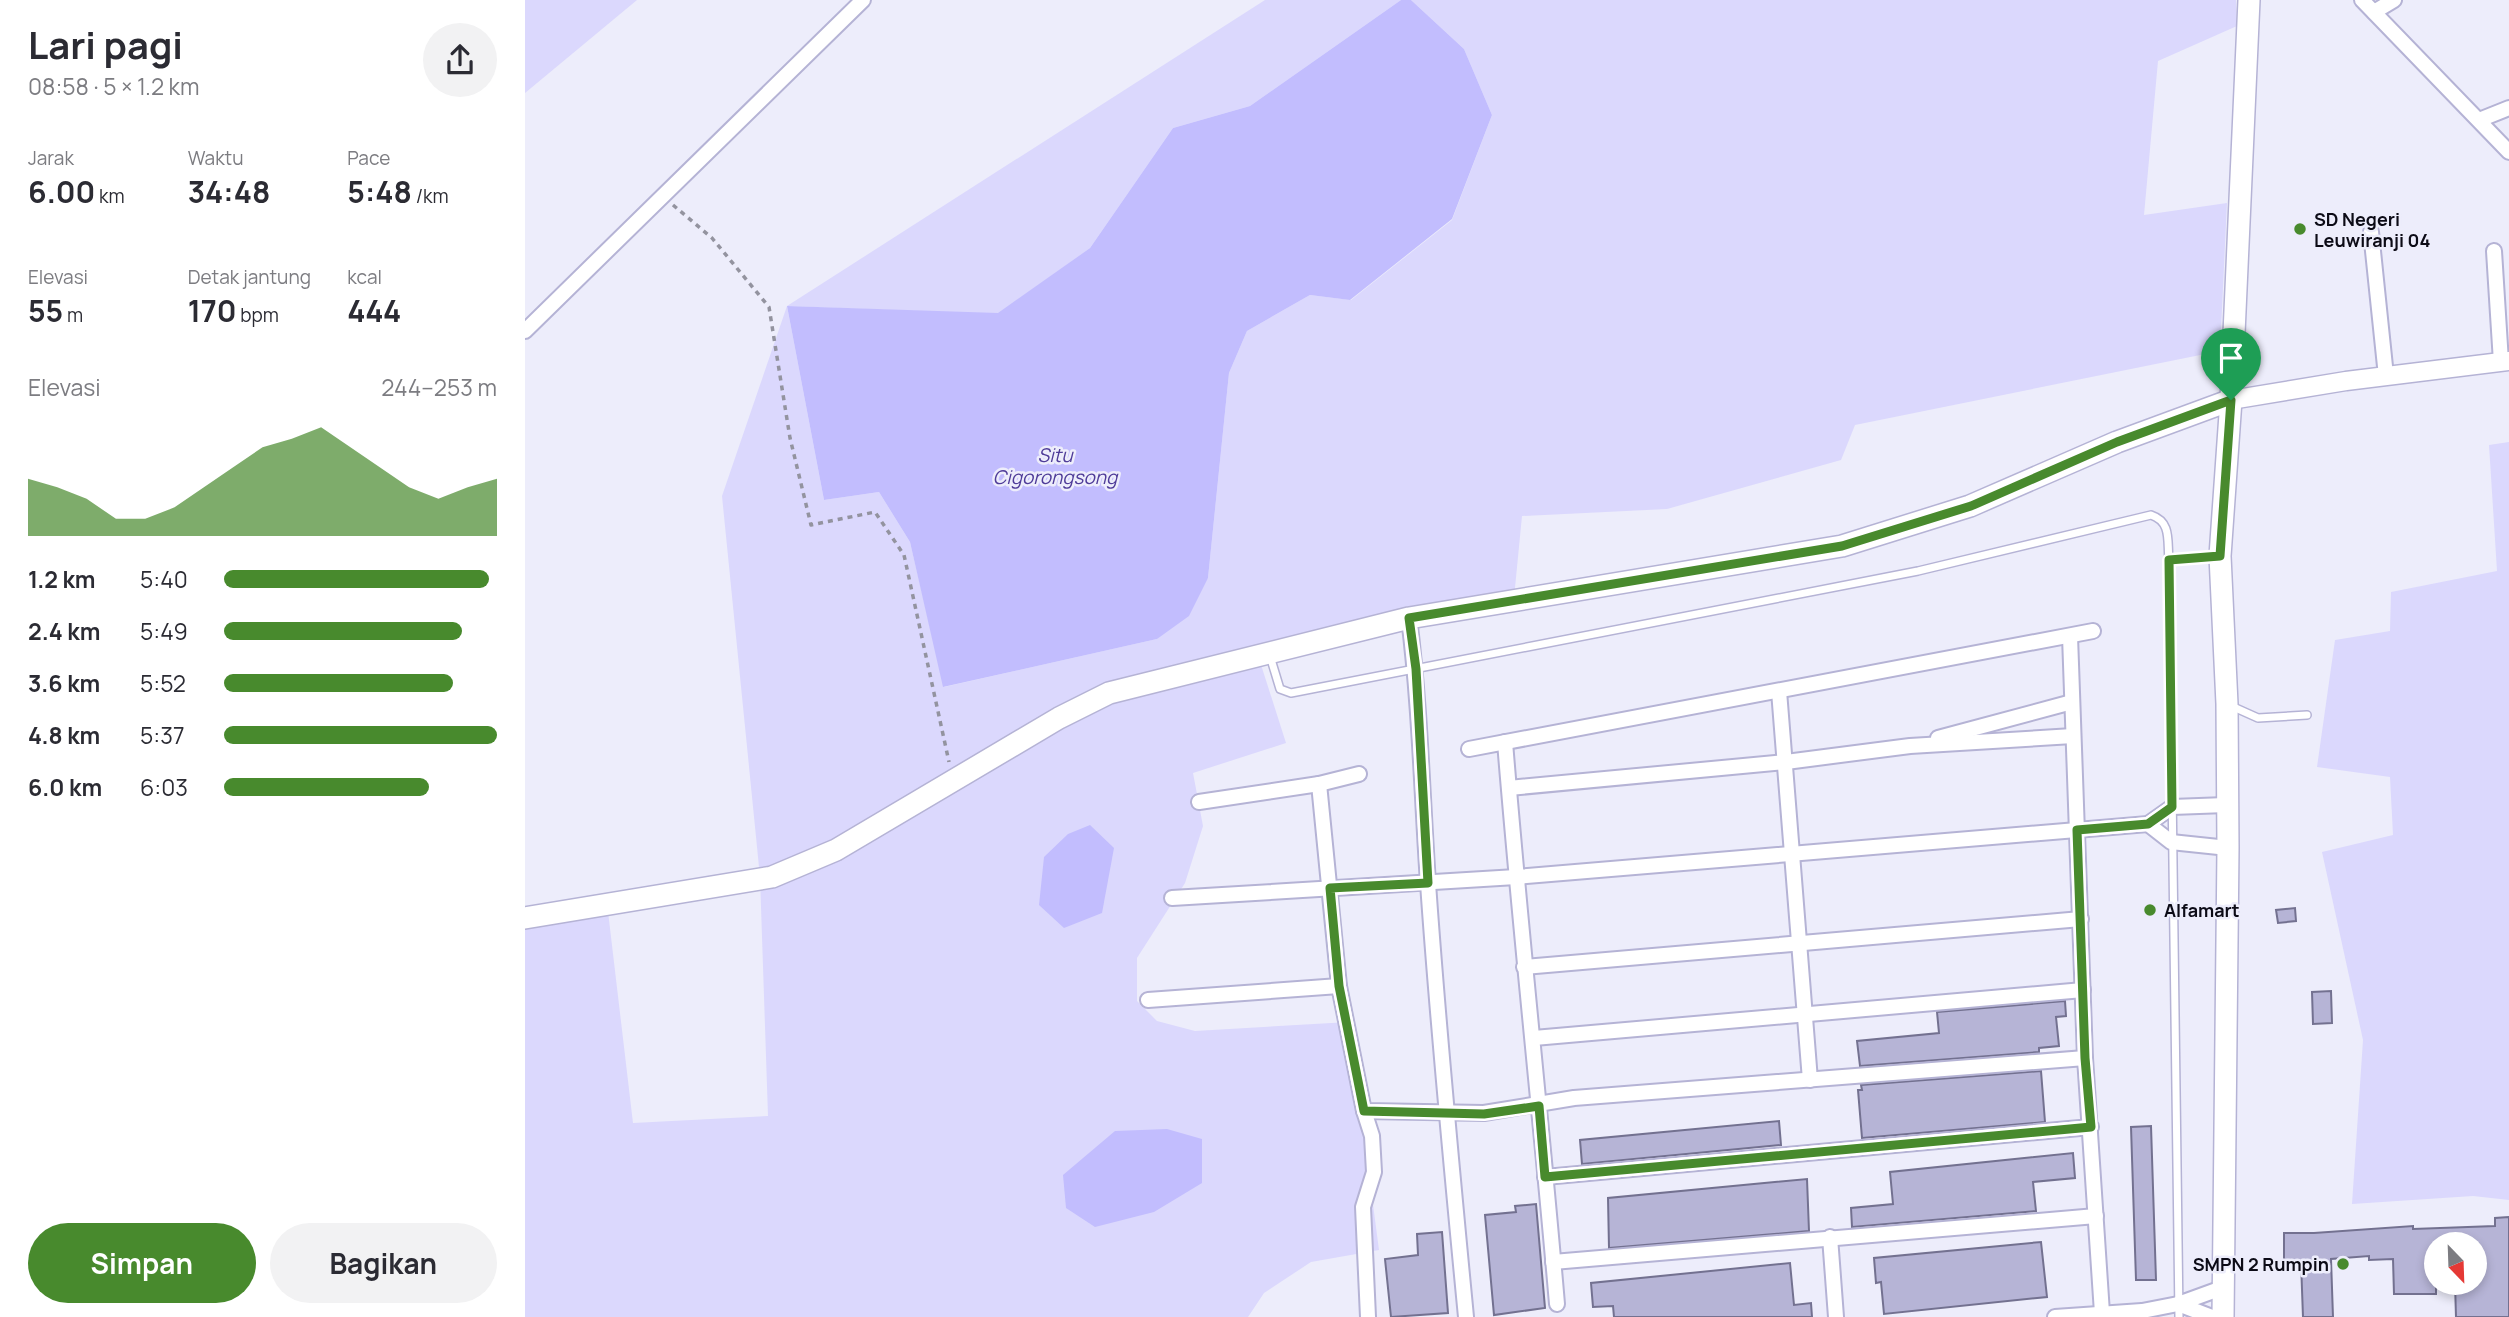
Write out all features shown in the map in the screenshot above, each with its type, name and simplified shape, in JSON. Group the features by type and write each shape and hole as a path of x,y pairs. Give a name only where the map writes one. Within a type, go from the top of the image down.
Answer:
{"main road":[{"path":"2223,1317 2228,848 2227,704 2220,556 2231,400 2249,0"},
{"path":"525,918 772,877 836,850 1059,718 1109,693 1409,618 1842,546 1971,506 2117,442 2231,400"}],"street":[{"path":"525,331 863,0"},
{"path":"2362,0 2509,152"},
{"path":"2374,12 2395,0"},
{"path":"2479,120 2509,108"},
{"path":"2371,232 2386,376"},
{"path":"2231,400 2505,361 2494,251"},
{"path":"1409,618 1416,669 1428,883 1446,1114 1466,1317"},
{"path":"1469,749 2093,631"},
{"path":"2070,636 2085,1058 2102,1313"},
{"path":"1779,691 1810,1080"},
{"path":"1910,746 2072,702"},
{"path":"1509,788 1786,762 1910,746 2073,736"},
{"path":"1505,742 1557,1304"},
{"path":"1199,802 1319,784 1359,774"},
{"path":"1319,784 1339,986 1364,1111 1373,1136 1374,1172 1363,1207 1368,1317"},
{"path":"1173,898 1516,877 2148,824 2172,807 2226,806"},
{"path":"2148,824 2171,842 2228,848"},
{"path":"1524,967 2081,919"},
{"path":"1148,1000 1339,986"},
{"path":"1534,1038 2083,990"},
{"path":"1364,1111 1484,1114 1574,1098 2085,1058"},
{"path":"1545,1177 2091,1127"},
{"path":"1553,1262 2096,1216"},
{"path":"1830,1237 1836,1317"},
{"path":"2179,1311 2222,1288"},
{"path":"2055,1317 2179,1311 2212,1317"}],"lane":[{"path":"1269,652 1280,688 1291,692 1918,571 2151,515 2161,518 2165,524 2169,560 2179,1311"},
{"path":"2169,560 2220,556"},
{"path":"2227,704 2258,718 2307,715"}],"path":[{"path":"662,196 712,238 769,307 790,438 811,526 875,512 904,555 954,781"}],"shaded area":[{"path":"525,0 637,0 525,93"},
{"path":"1265,0 1401,0 1250,106 1173,128 1090,248 998,314 787,306"},
{"path":"1411,0 2236,0 2237,26 2158,61 2144,215 2227,203 2220,351 1855,425 1841,460 1667,509 1522,516 1514,598 1256,649 1286,743 1193,773 1203,826 1185,883 1137,958 1137,1001 1157,1021 1195,1031 1349,1022 1379,1250 1311,1262 1264,1293 1248,1317 525,1317 525,916 607,903 633,1123 768,1116 760,877 722,496 787,306 824,500 879,492 910,542 944,687 1157,639 1208,578 1229,373 1247,331 1310,295 1351,300 1452,220 1492,115 1464,49"},
{"path":"2509,442 2509,1200 2473,1196 2352,1204 2363,1040 2322,852 2393,835 2390,777 2317,767 2335,640 2390,631 2391,592 2497,571 2489,445"}],"water":[{"name":"Situ Cigorongsong","path":"1401,0 1411,0 1464,49 1492,115 1452,219 1350,300 1310,295 1247,331 1229,373 1208,578 1189,616 1157,639 943,687 910,542 879,492 824,500 787,306 998,313 1090,248 1173,128 1250,106"},
{"path":"1090,825 1114,848 1102,913 1064,928 1039,905 1044,857 1068,834"},
{"path":"1167,1129 1202,1139 1202,1183 1154,1212 1095,1227 1066,1208 1063,1175 1115,1131"}],"building":[{"path":"2295,908 2296,921 2278,923 2276,910"},
{"path":"2331,991 2332,1023 2313,1024 2312,992"},
{"path":"2065,1001 2066,1016 2056,1017 2059,1046 2039,1048 2039,1052 1860,1066 1857,1041 1939,1033 1937,1012"},
{"path":"2041,1071 2045,1122 1862,1138 1858,1090 1862,1090 1861,1085"},
{"path":"1779,1121 1781,1145 1582,1164 1580,1140"},
{"path":"2151,1126 2156,1280 2136,1280 2131,1127"},
{"path":"2073,1153 2075,1178 2033,1182 2036,1211 1852,1227 1851,1208 1893,1204 1890,1172"},
{"path":"1807,1179 1809,1231 1609,1248 1608,1198"},
{"path":"1536,1204 1545,1308 1494,1315 1485,1215 1516,1212 1515,1206"},
{"path":"2509,1217 2509,1317 2456,1317 2455,1295 2487,1295 2487,1232 2424,1232 2424,1294 2394,1294 2393,1259 2369,1260 2369,1256 2331,1259 2333,1317 2303,1317 2301,1262 2284,1263 2284,1233 2413,1226 2413,1229 2495,1226 2495,1218"},
{"path":"1442,1232 1448,1313 1391,1317 1385,1259 1418,1255 1417,1234"},
{"path":"2041,1242 2047,1297 1884,1314 1881,1282 1876,1283 1874,1258"},
{"path":"1790,1263 1794,1305 1811,1303 1812,1317 1614,1317 1613,1306 1593,1307 1591,1283"}],"place":[{"name":"SD Negeri Leuwiranji 04","path":"2300,229"},
{"name":"Alfamart","path":"2150,910"},
{"name":"SMPN 2 Rumpin","path":"2343,1264"}],"route":[{"path":"2231,400 2220,556 2169,560 2172,807 2148,824 2077,830 2085,1058 2091,1127 1545,1177 1539,1106 1484,1114 1364,1111 1339,986 1330,888 1428,883 1416,669 1409,618 1842,546 1971,506 2117,442 2231,400"}]}
